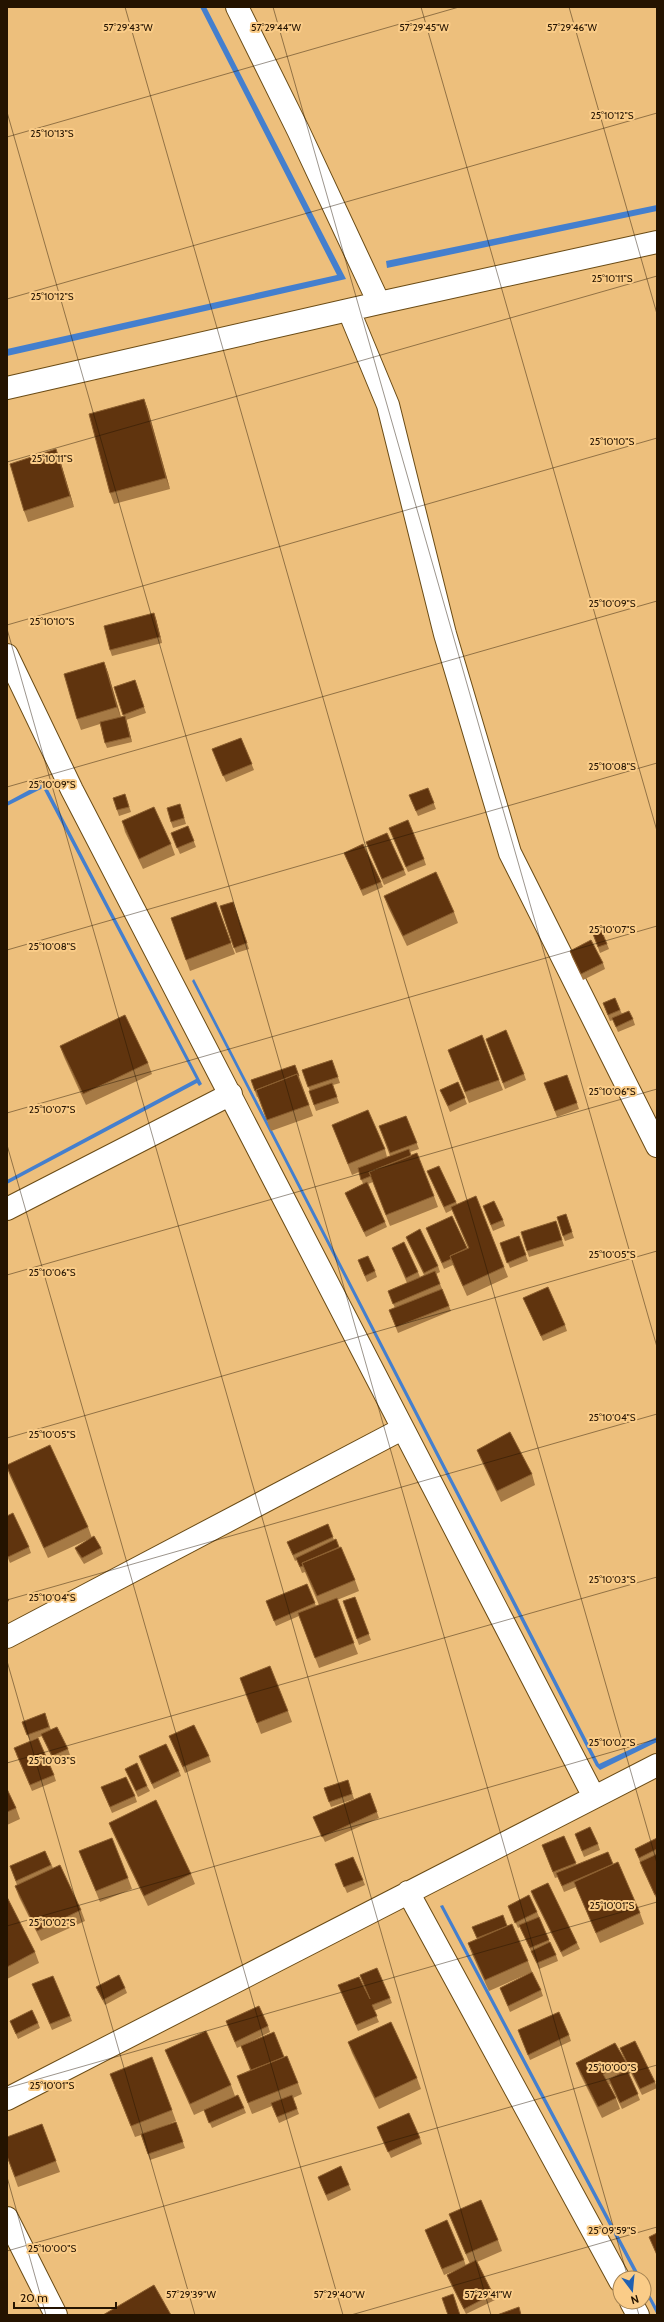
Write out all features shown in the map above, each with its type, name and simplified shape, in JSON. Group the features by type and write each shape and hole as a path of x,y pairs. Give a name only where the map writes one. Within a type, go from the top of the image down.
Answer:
{"street":[{"path":"237,7 298,130 379,303"},
{"path":"7,388 379,303 657,242"},
{"path":"349,311 388,405 445,634 510,852 657,1146"},
{"path":"7,655 72,790 231,1094 402,1428 594,1797"},
{"path":"7,1209 231,1094"},
{"path":"7,1637 402,1428"},
{"path":"7,2099 657,1765"},
{"path":"408,1892 614,2270"},
{"path":"7,2218 56,2315"}],"water":[{"path":"200,7 206,7 346,279 7,356 7,349 337,275"},
{"path":"657,205 657,211 387,268 386,261"},
{"path":"44,782 202,1084 199,1086 197,1083 7,1184 7,1180 196,1079 43,788 7,806 7,802"},
{"path":"194,979 599,1764 657,1737 657,1742 600,1770 596,1766 192,981"},
{"path":"443,1905 637,2270 633,2270 440,1906"},
{"path":"652,2299 657,2308 657,2315 652,2305"}],"building":[{"path":"144,399 166,478 110,493 89,414"},
{"path":"56,449 70,496 24,511 10,464"},
{"path":"154,613 160,637 110,650 104,626"},
{"path":"104,662 117,707 77,719 64,674"},
{"path":"135,680 144,707 123,715 114,687"},
{"path":"125,716 130,737 105,743 100,722"},
{"path":"241,738 252,764 223,776 212,749"},
{"path":"428,788 434,803 416,811 409,795"},
{"path":"125,794 129,807 117,810 113,798"},
{"path":"180,804 184,818 171,822 167,808"},
{"path":"154,807 171,844 139,859 122,821"},
{"path":"408,820 424,859 406,867 389,828"},
{"path":"188,826 194,841 177,848 171,833"},
{"path":"387,833 404,870 382,879 366,842"},
{"path":"363,844 381,882 361,890 344,853"},
{"path":"436,872 454,912 403,936 384,896"},
{"path":"216,902 231,943 186,960 171,918"},
{"path":"233,902 247,943 234,948 220,906"},
{"path":"601,930 607,944 598,947 593,934"},
{"path":"591,940 603,963 581,974 570,951"},
{"path":"615,998 620,1010 608,1015 603,1003"},
{"path":"629,1011 633,1019 616,1027 612,1018"},
{"path":"125,1015 148,1063 83,1094 60,1046"},
{"path":"506,1030 524,1074 503,1083 486,1039"},
{"path":"482,1035 499,1080 465,1092 448,1050"},
{"path":"332,1060 338,1077 308,1087 302,1070"},
{"path":"295,1065 299,1076 297,1074 255,1091 251,1080"},
{"path":"297,1074 309,1105 267,1120 256,1090"},
{"path":"567,1075 577,1103 555,1111 544,1083"},
{"path":"458,1082 465,1098 448,1106 440,1090"},
{"path":"332,1083 337,1097 314,1105 309,1091"},
{"path":"368,1110 385,1149 348,1164 332,1125"},
{"path":"406,1116 417,1143 390,1153 379,1126"},
{"path":"409,1149 411,1156 369,1172 371,1176 361,1180 358,1168"},
{"path":"417,1153 434,1196 386,1215 369,1172"},
{"path":"439,1166 456,1202 444,1207 427,1171"},
{"path":"367,1182 385,1222 364,1232 345,1193"},
{"path":"476,1196 504,1267 463,1286 450,1256 469,1248 451,1207"},
{"path":"494,1201 503,1220 491,1225 483,1206"},
{"path":"566,1214 572,1232 563,1236 557,1217"},
{"path":"452,1216 467,1248 450,1256 451,1259 442,1263 426,1228"},
{"path":"556,1221 562,1240 527,1251 521,1232"},
{"path":"420,1229 438,1266 424,1273 406,1237"},
{"path":"519,1236 526,1255 507,1263 500,1243"},
{"path":"404,1242 418,1272 406,1278 392,1248"},
{"path":"368,1256 375,1271 365,1276 358,1260"},
{"path":"435,1271 440,1284 393,1304 388,1291"},
{"path":"548,1287 565,1325 541,1336 523,1298"},
{"path":"442,1289 449,1306 396,1327 389,1310"},
{"path":"510,1432 532,1474 497,1491 477,1450"},
{"path":"50,1445 88,1527 44,1548 7,1465"},
{"path":"13,1513 29,1547 8,1557 7,1516"},
{"path":"328,1524 333,1537 293,1555 287,1542"},
{"path":"94,1536 101,1548 82,1558 75,1548"},
{"path":"336,1539 339,1547 302,1563 303,1566 300,1567 296,1558"},
{"path":"341,1547 355,1580 317,1596 302,1563"},
{"path":"307,1584 315,1603 274,1621 266,1601"},
{"path":"355,1597 369,1634 357,1639 343,1601"},
{"path":"337,1598 354,1643 315,1658 298,1613"},
{"path":"270,1666 288,1711 257,1723 240,1678"},
{"path":"45,1713 49,1727 27,1735 22,1722"},
{"path":"194,1725 209,1756 183,1767 169,1736"},
{"path":"57,1727 68,1749 52,1756 41,1734"},
{"path":"38,1738 54,1775 30,1785 14,1748"},
{"path":"166,1744 179,1771 152,1784 139,1756"},
{"path":"137,1763 147,1786 136,1791 125,1769"},
{"path":"126,1777 135,1796 110,1807 101,1787"},
{"path":"348,1780 352,1794 329,1802 324,1788"},
{"path":"7,1789 16,1808 7,1812"},
{"path":"370,1793 377,1812 322,1837 313,1817"},
{"path":"156,1800 191,1874 144,1896 109,1823"},
{"path":"590,1827 598,1844 582,1851 575,1834"},
{"path":"564,1836 576,1863 553,1872 542,1845"},
{"path":"112,1838 128,1878 96,1891 79,1851"},
{"path":"657,1838 657,1849 639,1858 635,1849"},
{"path":"45,1851 51,1865 16,1881 10,1866"},
{"path":"608,1852 613,1864 562,1886 556,1873"},
{"path":"657,1854 657,1894 655,1895 640,1862"},
{"path":"353,1857 363,1880 344,1887 335,1864"},
{"path":"618,1862 640,1913 596,1933 574,1882"},
{"path":"60,1865 81,1910 37,1931 15,1886"},
{"path":"548,1883 577,1943 561,1952 531,1891"},
{"path":"529,1895 537,1912 515,1923 508,1906"},
{"path":"7,1897 35,1952 7,1967"},
{"path":"503,1915 507,1926 477,1938 472,1927"},
{"path":"539,1917 549,1940 530,1948 519,1925"},
{"path":"512,1924 528,1961 485,1980 468,1943"},
{"path":"550,1942 556,1955 537,1963 531,1951"},
{"path":"377,1968 390,1998 372,2005 377,2016 356,2025 338,1985 359,1977 370,1999 360,1975"},
{"path":"532,1972 541,1990 508,2006 500,1988"},
{"path":"119,1975 125,1988 103,2000 96,1987"},
{"path":"53,1976 70,2016 50,2024 32,1984"},
{"path":"259,2006 268,2026 235,2042 226,2021"},
{"path":"32,2010 38,2023 16,2034 10,2021"},
{"path":"559,2012 569,2035 528,2055 518,2030"},
{"path":"391,2022 417,2078 375,2098 348,2042"},
{"path":"206,2031 231,2085 190,2104 165,2050"},
{"path":"274,2032 284,2057 251,2070 241,2046"},
{"path":"635,2041 655,2082 640,2089 620,2048"},
{"path":"615,2043 626,2062 603,2074 616,2098 598,2107 576,2063"},
{"path":"287,2056 298,2083 248,2103 237,2076"},
{"path":"152,2057 172,2110 131,2126 110,2074"},
{"path":"627,2070 638,2094 620,2103 609,2079"},
{"path":"238,2095 244,2108 209,2123 204,2110"},
{"path":"292,2095 297,2109 277,2117 271,2103"},
{"path":"409,2113 420,2138 388,2152 377,2127"},
{"path":"176,2122 183,2142 148,2154 141,2134"},
{"path":"42,2124 56,2161 15,2177 7,2156 7,2137"},
{"path":"341,2166 349,2185 326,2195 318,2177"},
{"path":"481,2200 498,2240 466,2254 449,2214"},
{"path":"447,2220 464,2260 442,2269 425,2230"},
{"path":"657,2233 657,2255 649,2237"},
{"path":"476,2260 493,2294 464,2309 447,2275"},
{"path":"154,2285 171,2315 103,2315"},
{"path":"453,2294 460,2315 448,2315 442,2298"},
{"path":"519,2307 521,2315 497,2315"}]}
